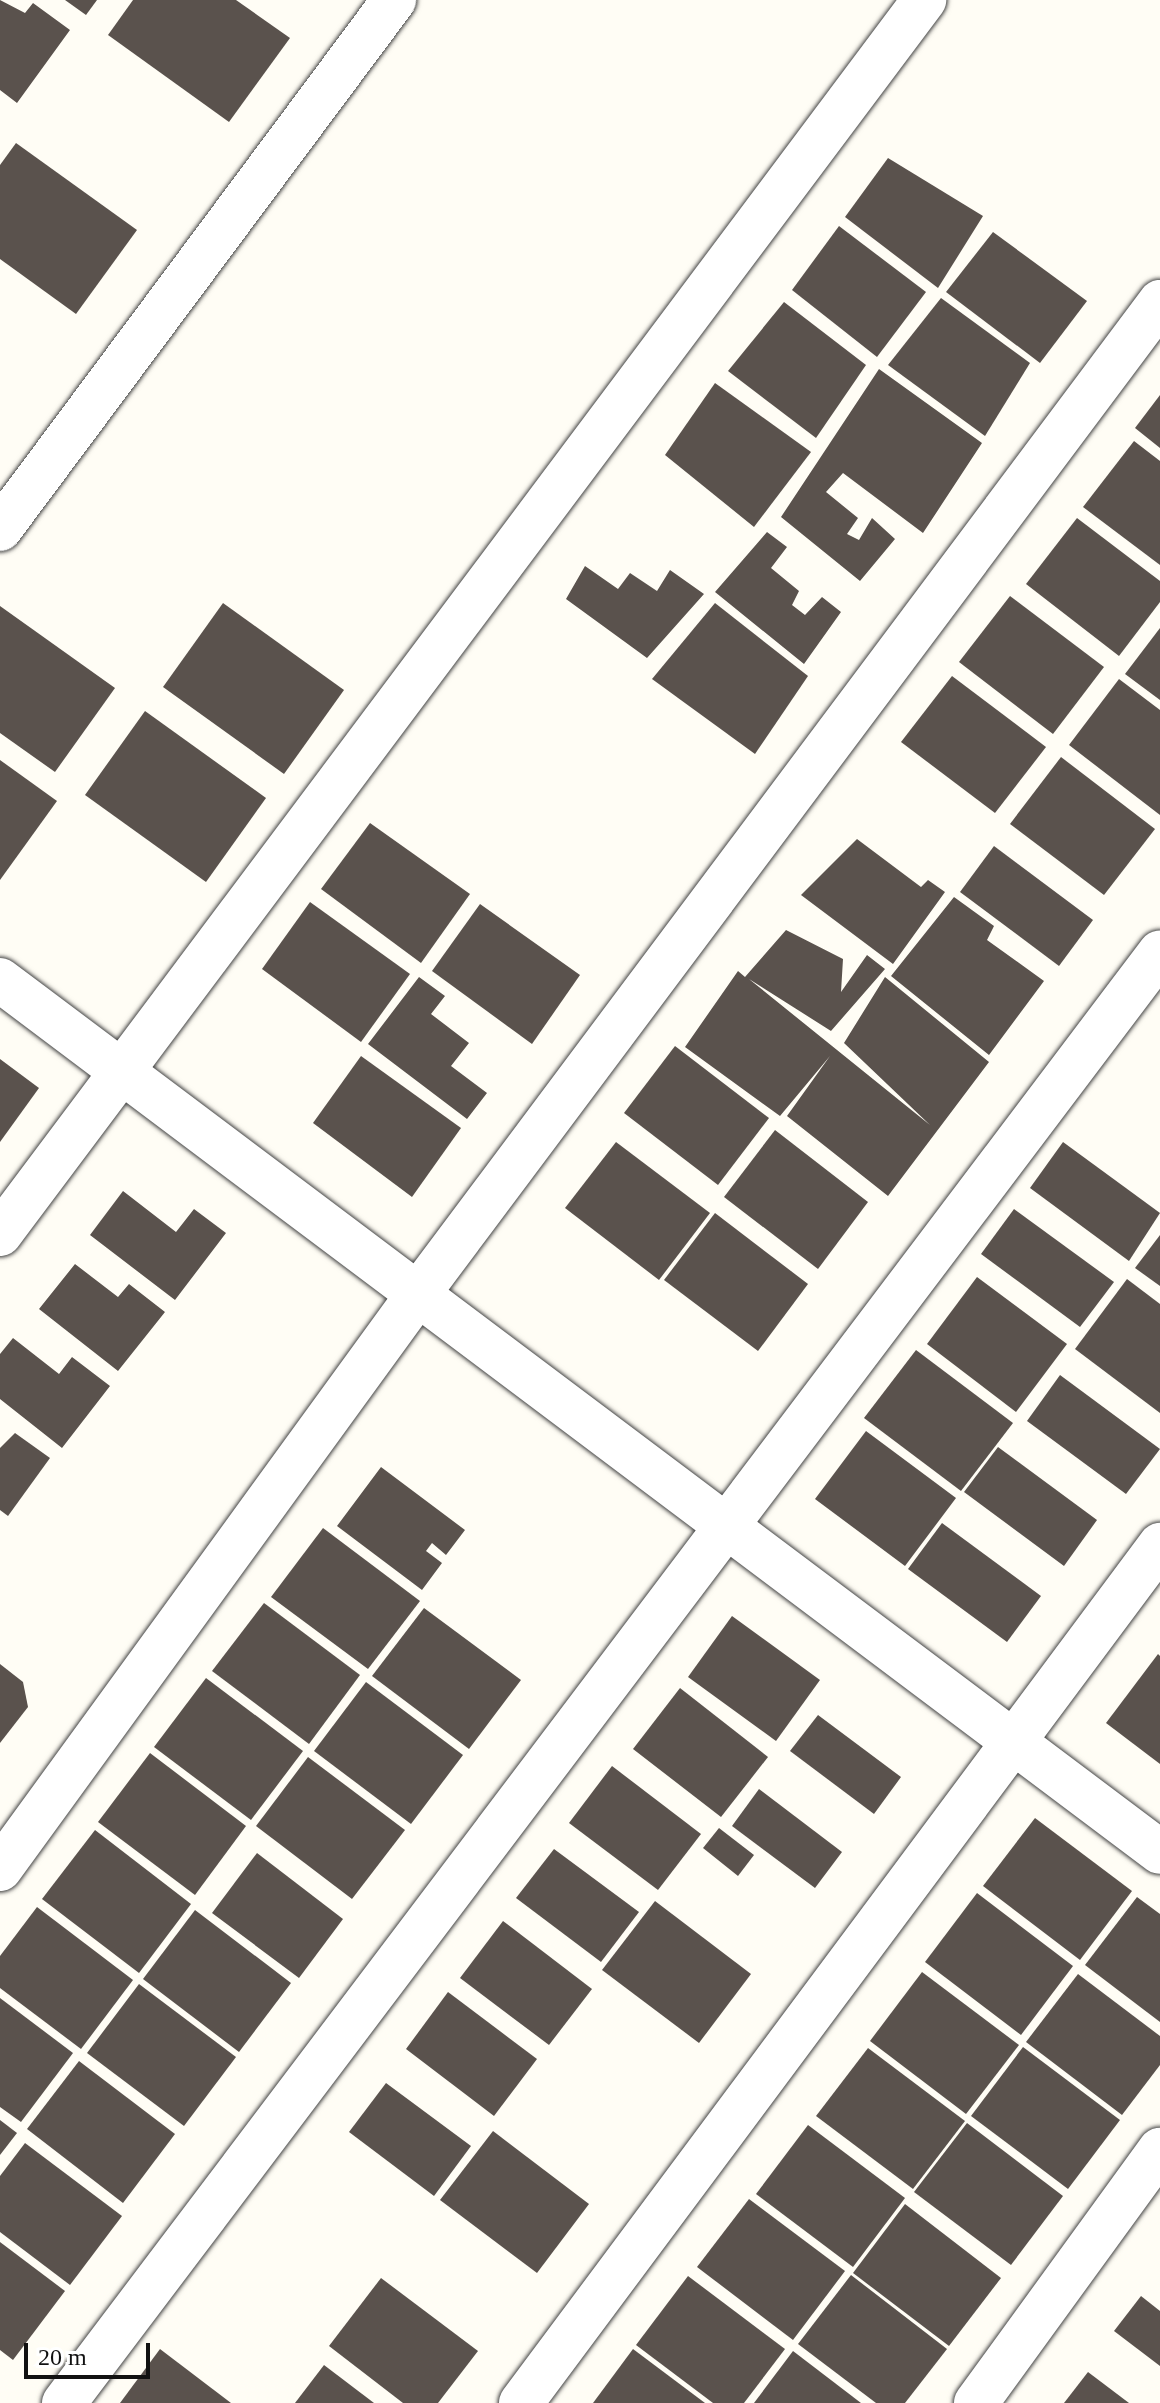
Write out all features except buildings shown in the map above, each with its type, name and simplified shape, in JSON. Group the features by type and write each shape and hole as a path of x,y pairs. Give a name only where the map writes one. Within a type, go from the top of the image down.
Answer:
{"street":[{"path":"0,529 394,0"},
{"path":"0,1234 924,0"},
{"path":"0,1869 418,1294 1160,302"},
{"path":"64,2403 1160,952"},
{"path":"0,980 1160,1852"},
{"path":"521,2403 1160,1545"},
{"path":"976,2403 1160,2150"}]}
